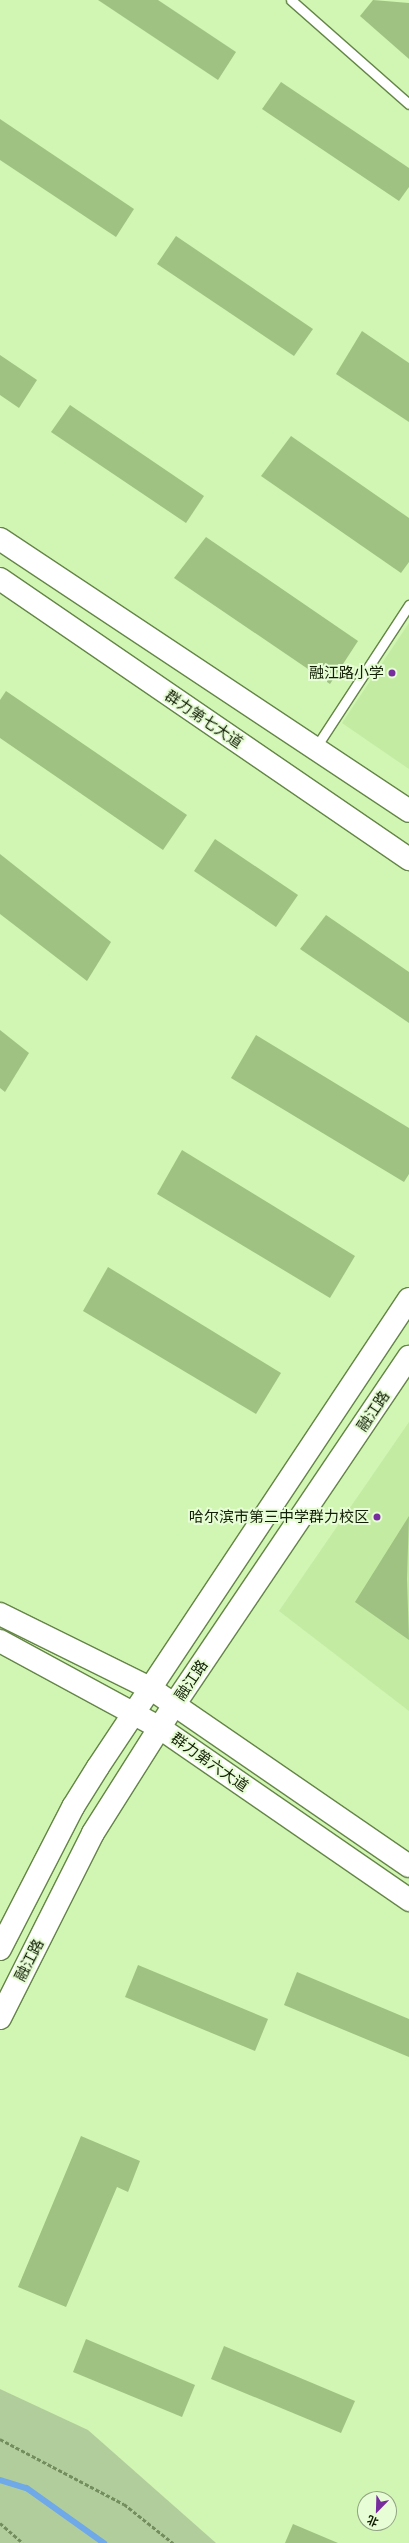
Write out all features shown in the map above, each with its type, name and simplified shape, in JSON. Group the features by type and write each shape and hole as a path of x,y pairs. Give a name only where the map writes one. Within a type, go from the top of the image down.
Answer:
{"main road":[{"path":"0,539 316,747 409,811"},
{"name":"群力第七大道","path":"0,578 409,859"},
{"name":"融江路","path":"0,1949 73,1807 133,1713 409,1299"},
{"name":"融江路","path":"0,2018 93,1833 174,1705 409,1357"},
{"name":"群力第六大道","path":"0,1614 150,1688 409,1866"},
{"name":"群力第六大道","path":"0,1641 160,1728 409,1900"}],"lane":[{"path":"291,0 409,104"},
{"path":"316,747 409,605"}],"path":[{"path":"0,2439 124,2504 173,2543"},
{"path":"0,2522 23,2543"}],"shaded area":[{"name":"融江路小学","path":"409,623 409,769 342,723"},
{"name":"哈尔滨市第三中学群力校区","path":"409,1422 409,1711 279,1611"},
{"path":"0,2389 88,2430 216,2543 0,2543"}],"building":[{"path":"98,0 158,0 236,52 218,80"},
{"path":"373,0 409,3 409,59 360,16"},
{"path":"281,82 409,168 409,187 399,201 262,109"},
{"path":"0,119 134,209 116,237 0,160"},
{"path":"176,236 313,329 294,356 157,264"},
{"path":"362,331 409,363 409,422 336,374"},
{"path":"0,355 37,380 19,408 0,395"},
{"path":"70,405 204,496 186,523 51,432"},
{"path":"291,436 409,518 409,562 401,573 261,476"},
{"path":"206,537 358,641 330,684 174,578"},
{"path":"6,691 187,815 163,850 0,738 0,700"},
{"path":"215,839 298,895 276,927 194,871"},
{"path":"0,854 111,942 87,981 0,914"},
{"path":"326,915 409,972 409,1023 300,949"},
{"path":"0,1030 29,1053 5,1092 0,1088"},
{"path":"256,1035 409,1128 409,1174 404,1182 231,1078"},
{"path":"182,1150 355,1256 330,1298 157,1194"},
{"path":"108,1267 281,1373 256,1414 83,1311"},
{"path":"409,1516 407,1579 409,1640 355,1602"},
{"path":"138,1965 268,2019 255,2051 125,1997"},
{"path":"297,1972 409,2019 409,2057 284,2005"},
{"path":"81,2136 140,2161 128,2192 117,2187 66,2307 18,2287"},
{"path":"86,2339 195,2385 182,2417 73,2372"},
{"path":"224,2346 355,2401 341,2433 211,2379"},
{"path":"293,2524 338,2543 285,2543"}],"waterway":[{"path":"0,2480 27,2488 104,2543"}],"place":[{"name":"融江路小学","path":"392,673"},
{"name":"哈尔滨市第三中学群力校区","path":"377,1517"}]}
